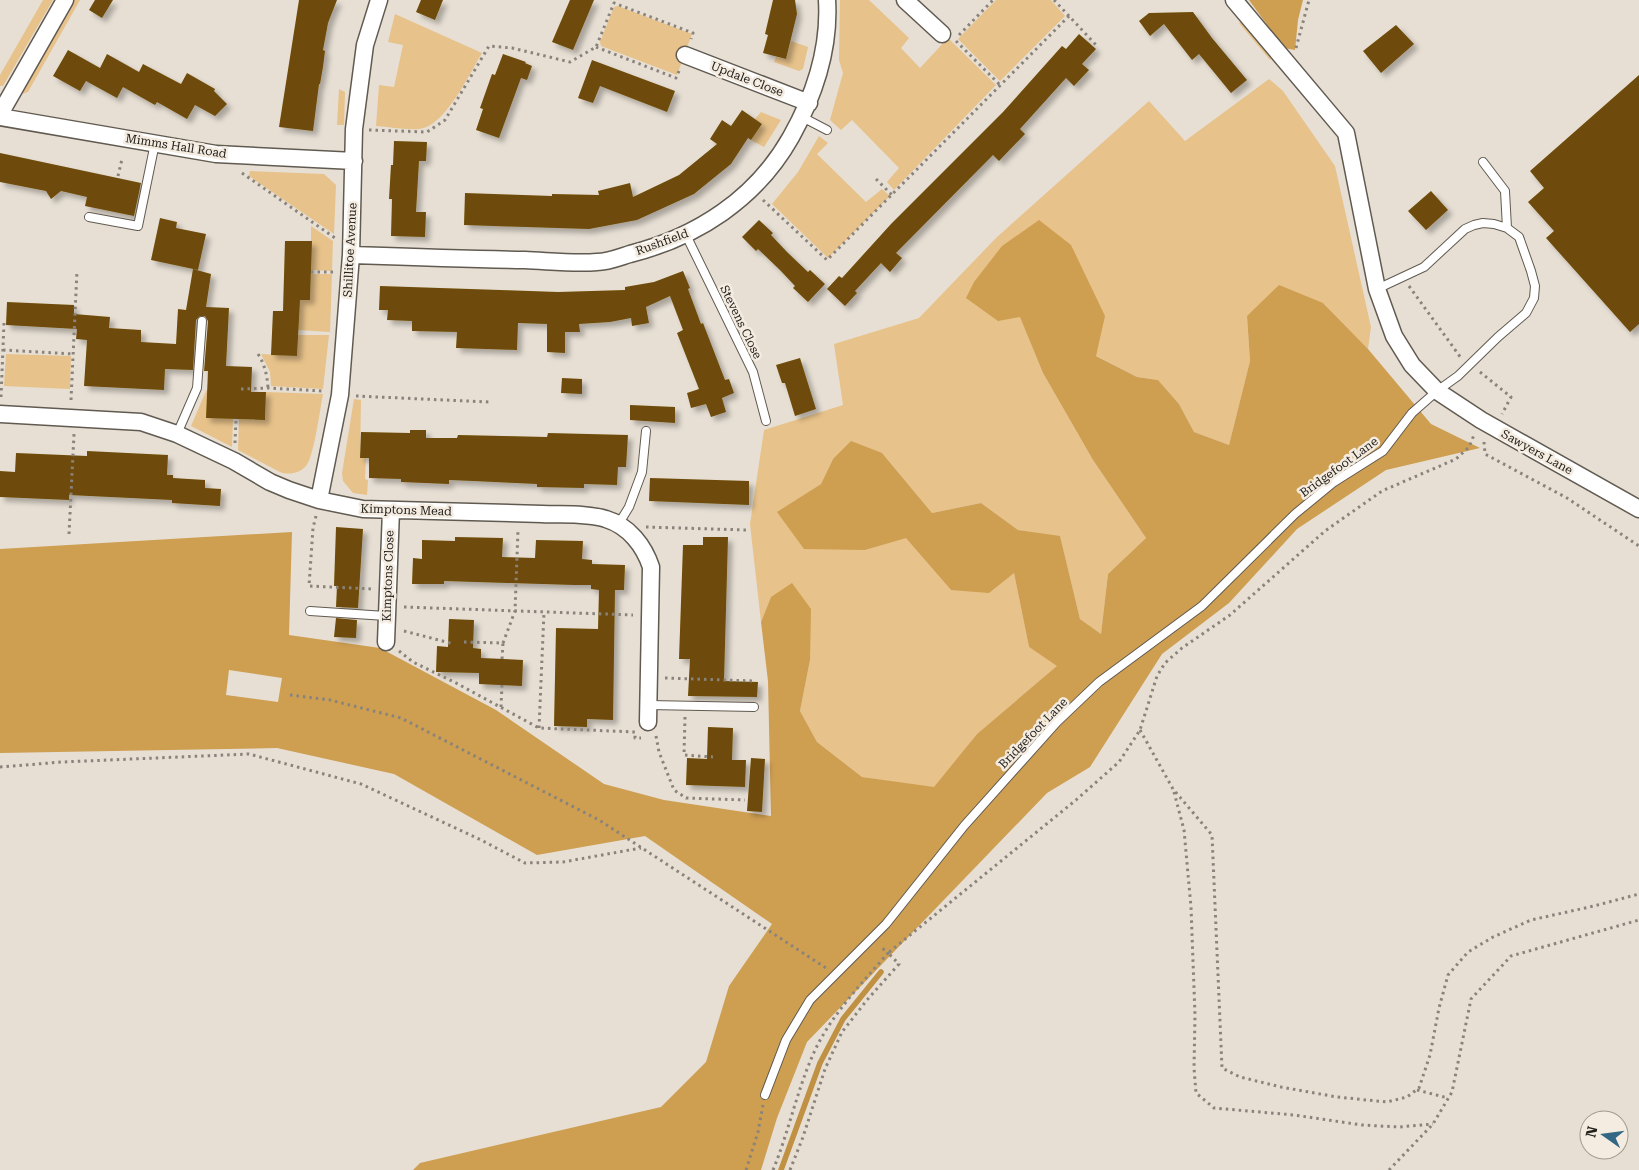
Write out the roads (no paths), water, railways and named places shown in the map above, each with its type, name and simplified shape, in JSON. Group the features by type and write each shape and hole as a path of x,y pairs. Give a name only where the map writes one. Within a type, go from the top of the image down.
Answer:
{"street":[{"path":"0,116 65,0"},
{"name":"Shillitoe Avenue","path":"319,500 340,394 351,252 354,129 365,45 379,0"},
{"name":"Rushfield","path":"351,252 598,262 654,248 686,235 721,215 752,189 767,173 784,149 806,110 818,77 825,43 827,0"},
{"path":"905,0 942,34"},
{"name":"Sawyers Lane","path":"1234,0 1346,133 1376,289 1394,336 1412,365 1437,391 1486,423 1639,509"},
{"name":"Updale Close","path":"685,55 806,110"},
{"name":"Mimms Hall Road","path":"0,116 216,154 354,161"},
{"name":"Kimptons Mead","path":"0,414 141,422 177,434 234,461 270,482 319,500 363,509 592,516 606,519 634,537 642,548 651,567 648,722"},
{"name":"Kimptons Close","path":"386,623 391,510"}],"lane":[{"path":"806,110 827,130"},
{"path":"89,217 138,226 155,143"},
{"path":"1376,289 1424,267 1465,229 1474,225 1494,224 1507,228 1504,191 1483,162"},
{"name":"Bridgefoot Lane","path":"765,1095 786,1040 810,1000 886,924 964,826 1057,722 1099,682 1202,606 1294,514 1334,482 1383,451 1412,414 1437,391 1458,376 1526,313 1534,298 1535,286 1519,237 1507,228"},
{"name":"Stevens Close","path":"686,235 753,372 766,422"},
{"path":"177,434 197,388 202,321"},
{"path":"618,525 629,507 642,472 646,431"},
{"path":"310,611 386,623"},
{"path":"649,705 754,707"}],"waterway":[{"path":"781,1170 820,1063 843,1019 881,972"}]}
